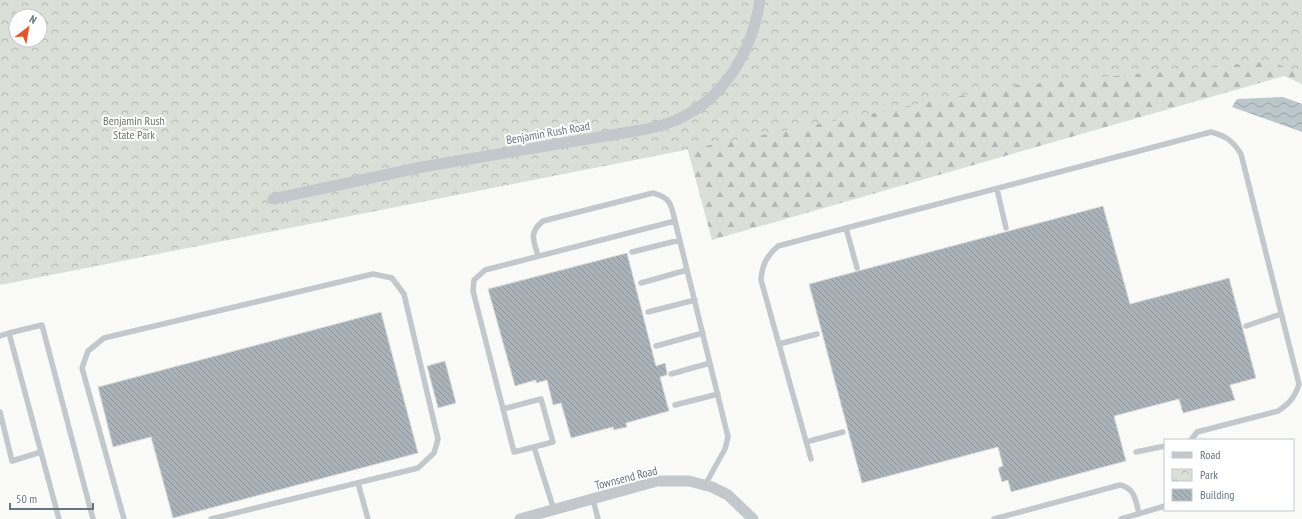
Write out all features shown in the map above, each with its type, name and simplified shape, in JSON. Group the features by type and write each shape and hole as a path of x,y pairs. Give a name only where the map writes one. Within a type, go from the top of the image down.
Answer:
{"street":[{"name":"Benjamin Rush Road","path":"273,199 422,167 647,129 673,121 694,111 714,95 728,80 745,54 755,25 760,0"},
{"name":"Townsend Road","path":"520,519 658,481 689,481 705,485 728,495 753,519"}],"lane":[{"path":"811,459 762,280 762,267 768,255 778,246 1211,132 1225,136 1235,144 1241,154 1299,384 1296,395 1288,404 1278,411 1197,432 1192,439"},
{"path":"996,189 1006,228"},
{"path":"538,256 532,236 536,227 543,222 653,193 665,196 671,204 728,437 726,449 705,485"},
{"path":"503,409 541,399 553,442 514,452 503,409 473,291 474,280 485,270 675,222"},
{"path":"846,228 857,268"},
{"path":"632,252 680,240"},
{"path":"641,283 687,270"},
{"path":"124,519 82,368 88,351 104,338 373,274 392,278 404,294 438,439 434,453 418,468 211,519"},
{"path":"648,312 694,300"},
{"path":"1246,326 1281,314"},
{"path":"0,336 42,325 93,519"},
{"path":"9,333 59,519"},
{"path":"656,346 703,333"},
{"path":"779,344 817,334"},
{"path":"671,374 710,363"},
{"path":"675,405 718,394"},
{"path":"0,412 12,461 41,452"},
{"path":"806,442 843,432"},
{"path":"1136,452 1164,446"},
{"path":"534,447 554,510"},
{"path":"358,483 368,519"},
{"path":"994,519 1120,485 1127,486 1133,492 1140,514"},
{"path":"593,499 598,519"},
{"path":"1121,519 1164,506"}],"green space":[{"name":"Benjamin Rush State Park","path":"0,0 1302,0 1302,75 1271,61 1011,86 0,285"},
{"path":"1302,0 1302,84 1284,76 712,240 683,132"}],"water":[{"path":"1283,97 1302,104 1302,132 1232,107 1237,99"}],"building":[{"path":"1103,206 1130,304 1229,278 1256,378 1230,385 1235,400 1183,413 1179,399 1114,416 1126,461 1011,492 1008,480 1002,482 998,468 1003,466 998,447 862,483 809,284"},
{"path":"627,253 656,366 665,363 667,375 660,377 669,411 626,423 627,427 614,430 613,427 571,438 561,403 553,405 547,380 536,383 536,380 515,386 488,289"},
{"path":"381,312 418,453 173,518 151,437 113,447 98,387"},
{"path":"445,361 456,403 438,408 427,366"}]}
